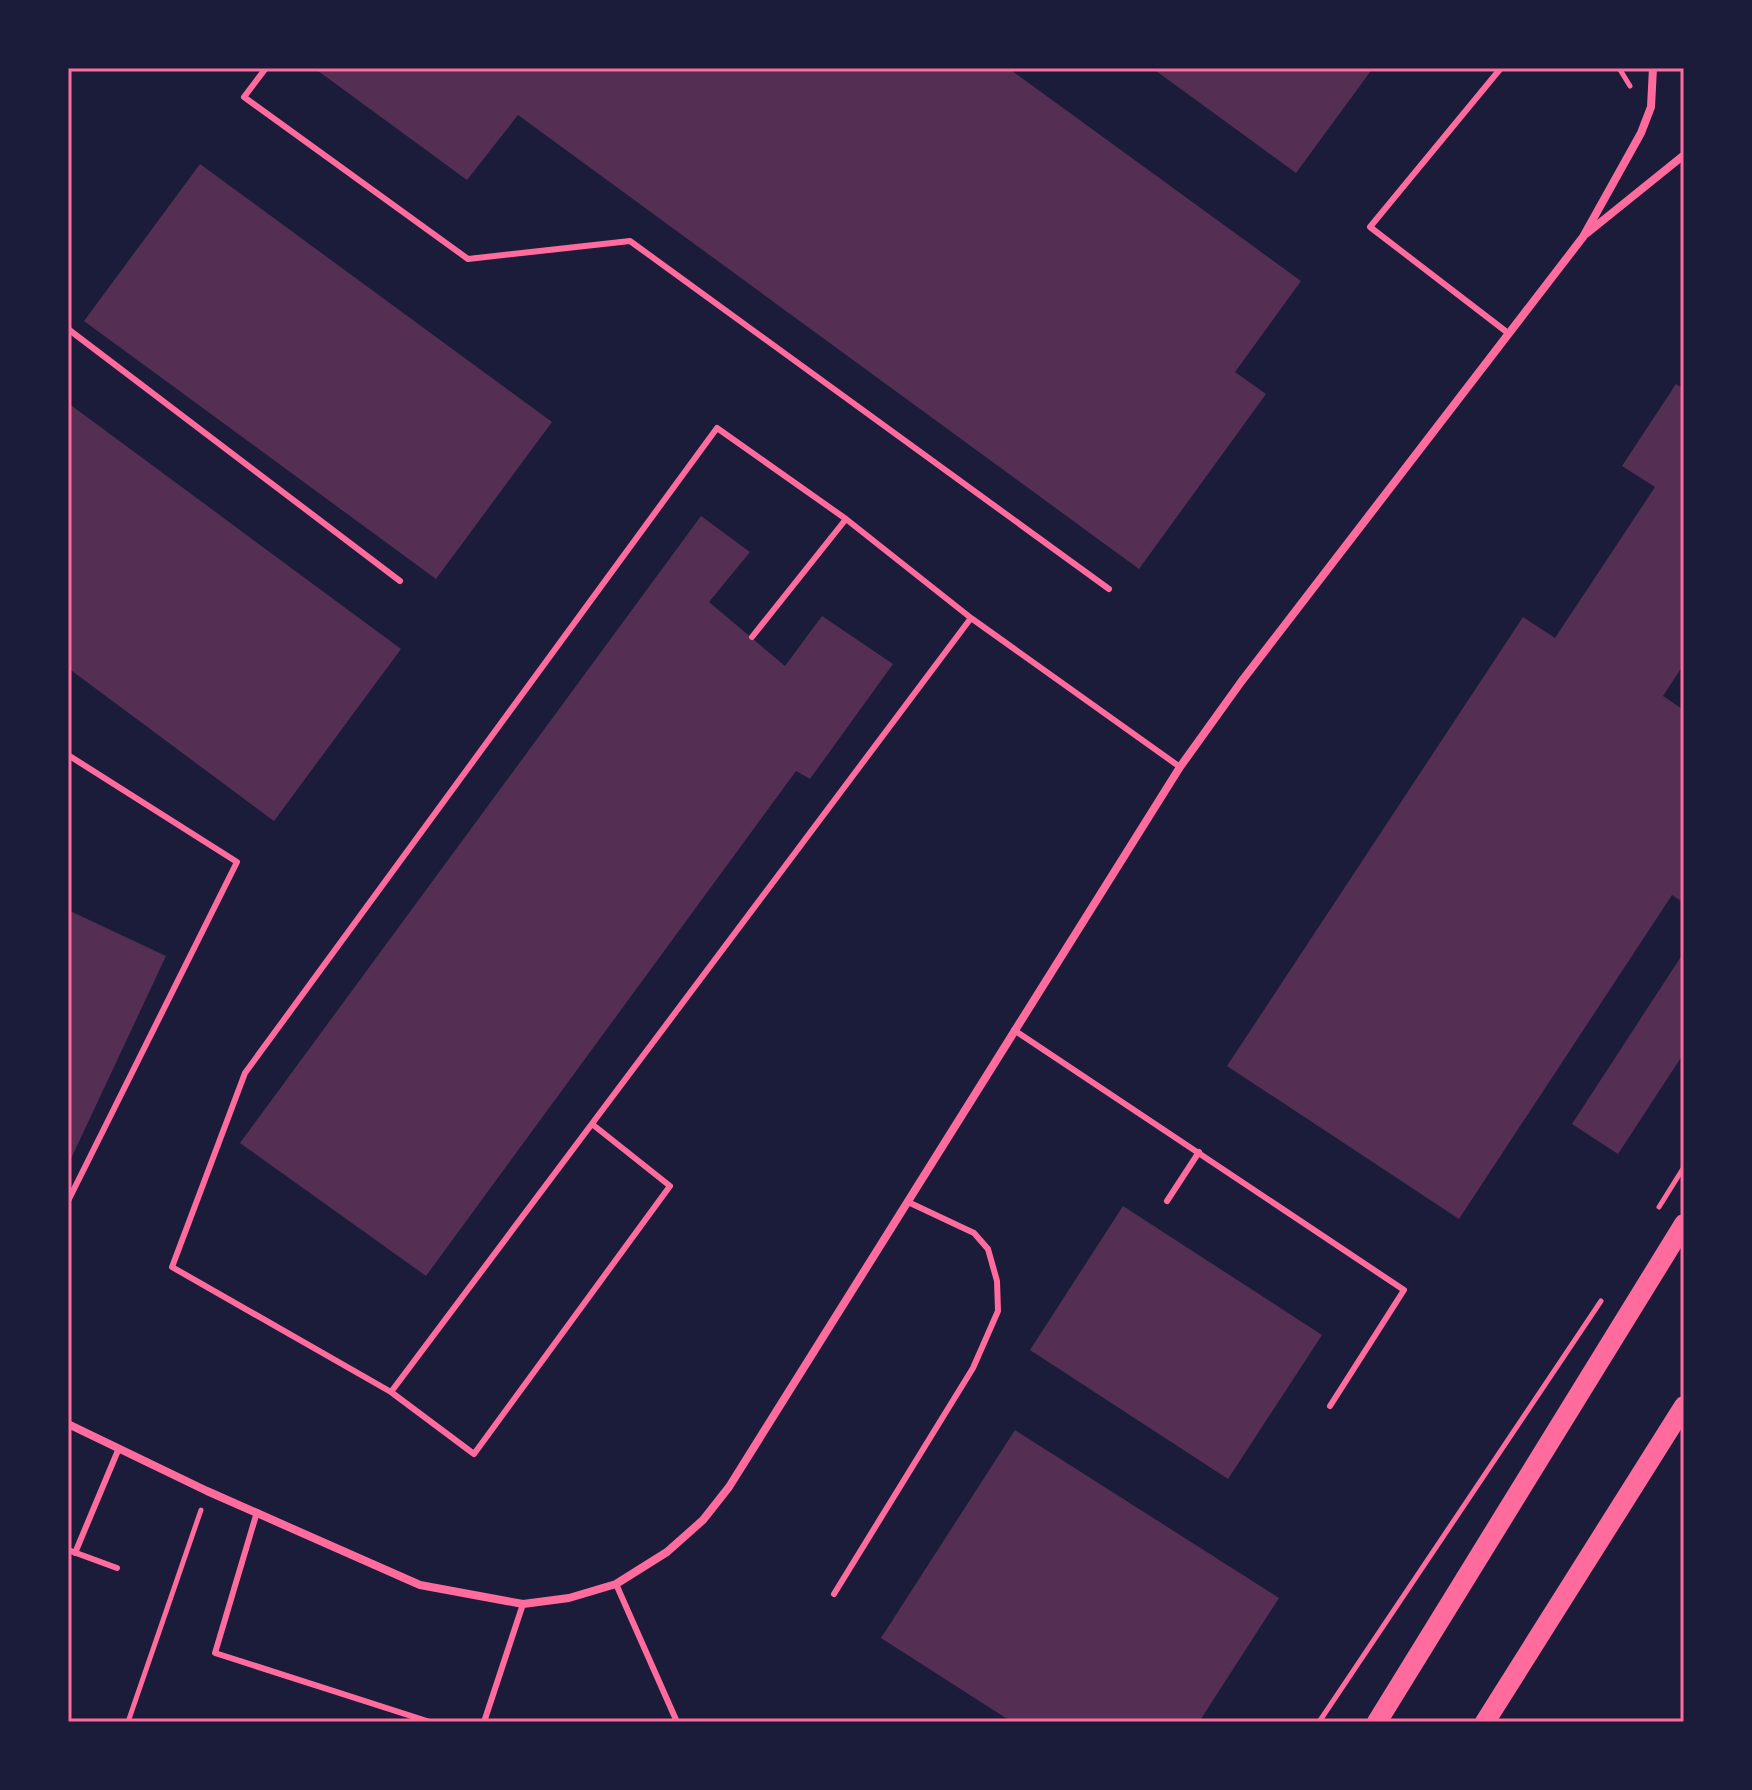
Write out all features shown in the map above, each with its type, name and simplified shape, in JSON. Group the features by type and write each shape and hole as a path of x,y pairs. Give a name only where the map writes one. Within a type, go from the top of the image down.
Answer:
{"main road":[{"path":"1377,1722 1684,1224"},
{"path":"1485,1722 1684,1406"}],"street":[{"path":"68,1424 207,1491 420,1585 523,1604 569,1598 616,1584 667,1552 703,1520 729,1487 1180,767 1241,682 1583,237 1641,133 1651,107 1653,68"},
{"path":"1583,237 1684,155"}],"lane":[{"path":"266,68 244,97 468,259 630,241 1109,589"},
{"path":"1501,68 1370,227 1508,333"},
{"path":"68,329 400,581"},
{"path":"592,1124 670,1186 474,1454 391,1392 172,1267 245,1073 717,428 846,519 971,618 1180,767"},
{"path":"752,637 846,519"},
{"path":"391,1392 971,618"},
{"path":"68,755 237,862 68,1201"},
{"path":"1014,1030 1404,1290 1330,1406"},
{"path":"1167,1201 1199,1152"},
{"path":"834,1594 973,1368 998,1311 997,1281 988,1249 974,1233 908,1202"},
{"path":"117,1568 72,1551 119,1448"},
{"path":"257,1512 215,1653 430,1722"},
{"path":"616,1584 677,1722"},
{"path":"484,1722 523,1604"}],"path":[{"path":"1651,1220 1684,1167"},
{"path":"1319,1722 1601,1300"},
{"path":"128,1722 207,1491"}],"building":[{"path":"314,68 1008,68 1301,281 1235,372 1266,394 1139,569 518,115 467,180"},
{"path":"1152,68 1373,68 1296,173"},
{"path":"200,164 552,422 436,579 84,321"},
{"path":"1676,384 1684,389 1684,664 1663,696 1684,710 1684,903 1672,895 1459,1219 1227,1066 1523,617 1555,638 1655,487 1622,466"},
{"path":"68,403 401,649 274,821 68,668"},
{"path":"701,516 750,552 709,602 785,666 822,616 893,664 810,779 796,771 426,1276 240,1143"},
{"path":"68,910 166,956 68,1165"},
{"path":"1684,952 1684,1053 1618,1154 1572,1124"},
{"path":"1123,1206 1322,1335 1228,1479 1030,1350"},
{"path":"1015,1430 1279,1598 1199,1722 1012,1722 881,1638"}]}
